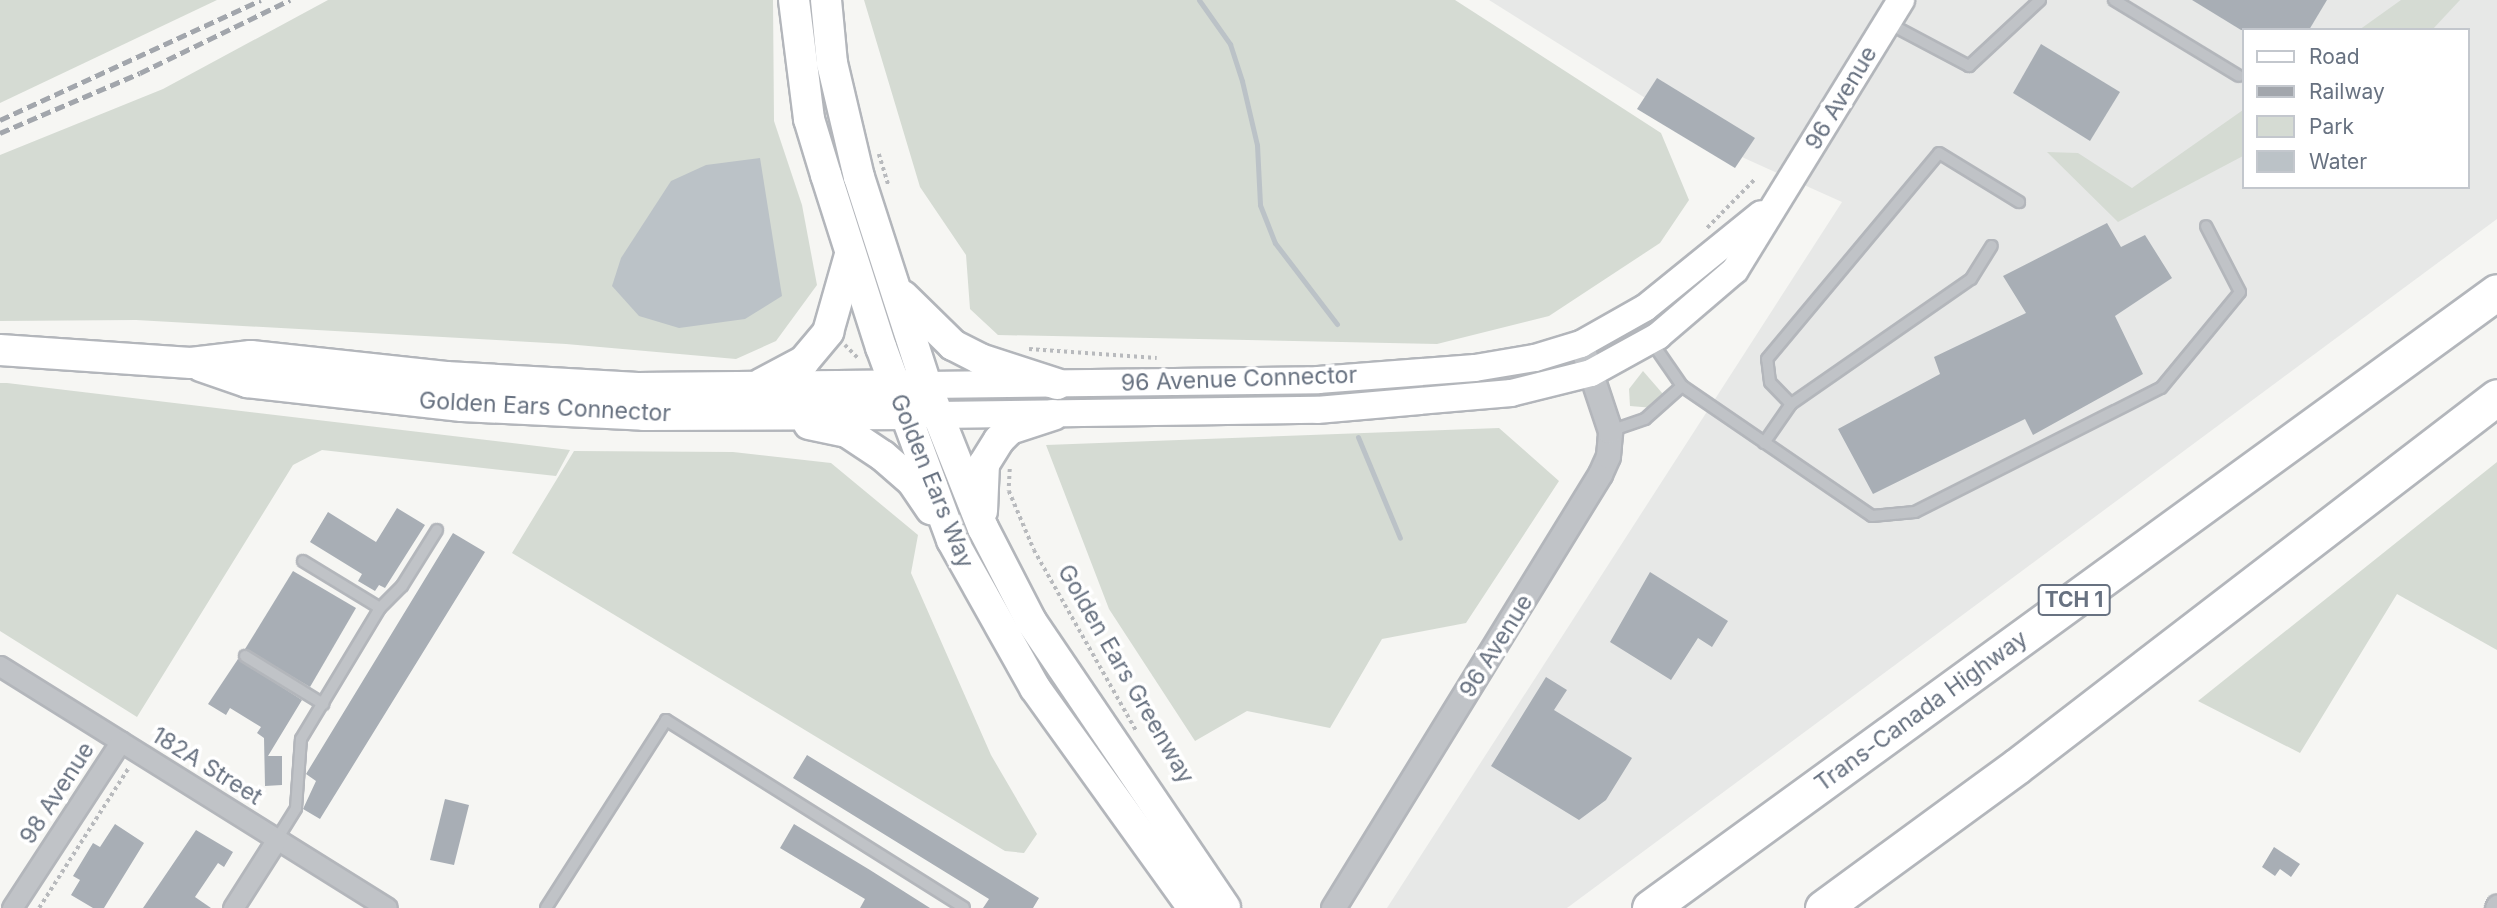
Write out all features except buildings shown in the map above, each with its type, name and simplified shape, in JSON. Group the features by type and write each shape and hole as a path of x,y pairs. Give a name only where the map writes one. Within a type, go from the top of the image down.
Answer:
{"highway":[{"name":"Trans-Canada Highway","path":"1650,908 2497,292"},
{"path":"1823,908 2017,766 2497,397"}],"main road":[{"name":"Golden Ears Way","path":"794,5 809,119 850,254 899,399 952,540 1035,688 1193,908"},
{"name":"Golden Ears Way","path":"827,5 842,113 926,385 983,528 1031,621 1225,908"},
{"name":"96 Avenue","path":"1591,373 1651,340 1735,270 1894,11"},
{"name":"96 Avenue","path":"1581,344 1674,288 1780,196"},
{"path":"850,254 828,332 804,361 760,400 847,432 883,456 912,481 952,540"},
{"path":"899,292 953,345 1057,384"},
{"name":"96 Avenue Connector","path":"899,399 926,385 1318,380 1475,368 1581,344"},
{"name":"Golden Ears Connector","path":"0,350 191,363 251,356 446,377 638,388 760,400 899,399"},
{"name":"96 Avenue Connector","path":"899,399 938,415 1317,410 1511,393 1591,373"},
{"path":"983,528 981,481 990,452 1010,429 1053,415"}],"street":[{"name":"96 Avenue","path":"1333,908 1590,494 1608,456 1610,431 1581,344"},
{"name":"182A Street","path":"0,666 387,908"},
{"name":"98 Avenue","path":"12,908 121,741"},
{"path":"233,908 277,839"}],"lane":[{"path":"1894,11 1969,66 2040,0"},
{"path":"2114,0 2239,76"},
{"path":"1791,404 1770,382 1767,359 1939,153 2019,202"},
{"path":"1651,340 1682,386 1872,516 1915,512 2161,388 2241,292 2206,226"},
{"path":"1764,443 1791,404 1971,279 1992,246"},
{"path":"1610,431 1646,419 1682,386"},
{"path":"277,839 296,808 299,746 380,608 402,586 437,530"},
{"path":"303,561 380,608"},
{"path":"245,656 323,704"},
{"path":"546,908 666,720 964,908"}],"path":[{"path":"876,147 890,197"},
{"path":"1697,238 1754,180"},
{"path":"841,341 861,360"},
{"path":"1016,348 1166,359"},
{"name":"Golden Ears Greenway","path":"1011,463 1009,491 1034,550 1140,738"},
{"path":"39,908 128,769"}],"shaded area":[{"path":"1489,0 2497,0 2497,219 1567,908 1387,908 1842,202 1733,153"}],"green space":[{"path":"0,0 217,0 0,103"},
{"path":"328,0 773,0 774,121 802,205 817,285 776,341 736,359 566,344 136,320 0,321 0,155 163,89"},
{"path":"864,0 1455,0 1661,133 1689,200 1660,243 1549,316 1437,344 998,335 970,309 966,255 920,187"},
{"path":"2401,0 2460,0 2434,28 2362,28"},
{"path":"2242,111 2242,157 2118,222 2047,152 2078,153 2132,188"},
{"path":"1643,371 1663,394 1654,408 1630,406 1629,389"},
{"path":"0,383 570,450 556,476 322,450 293,465 137,717 0,631"},
{"path":"1499,428 1559,481 1466,623 1382,639 1330,728 1247,711 1195,741 1109,609 1046,445"},
{"path":"574,451 733,452 831,463 918,535 911,573 991,755 1037,834 1024,853 1005,851 512,553"},
{"path":"2497,462 2497,650 2397,594 2300,753 2198,701"}],"water":[{"path":"760,158 782,296 745,319 679,328 639,316 612,286 621,258 671,181 706,165"}],"waterway":[{"path":"1199,0 1230,44 1242,81 1257,145 1260,205 1275,243 1337,324"},
{"path":"1358,437 1400,538"}],"railway":[{"path":"0,120 261,0"},
{"path":"0,133 140,73 290,0"}]}
